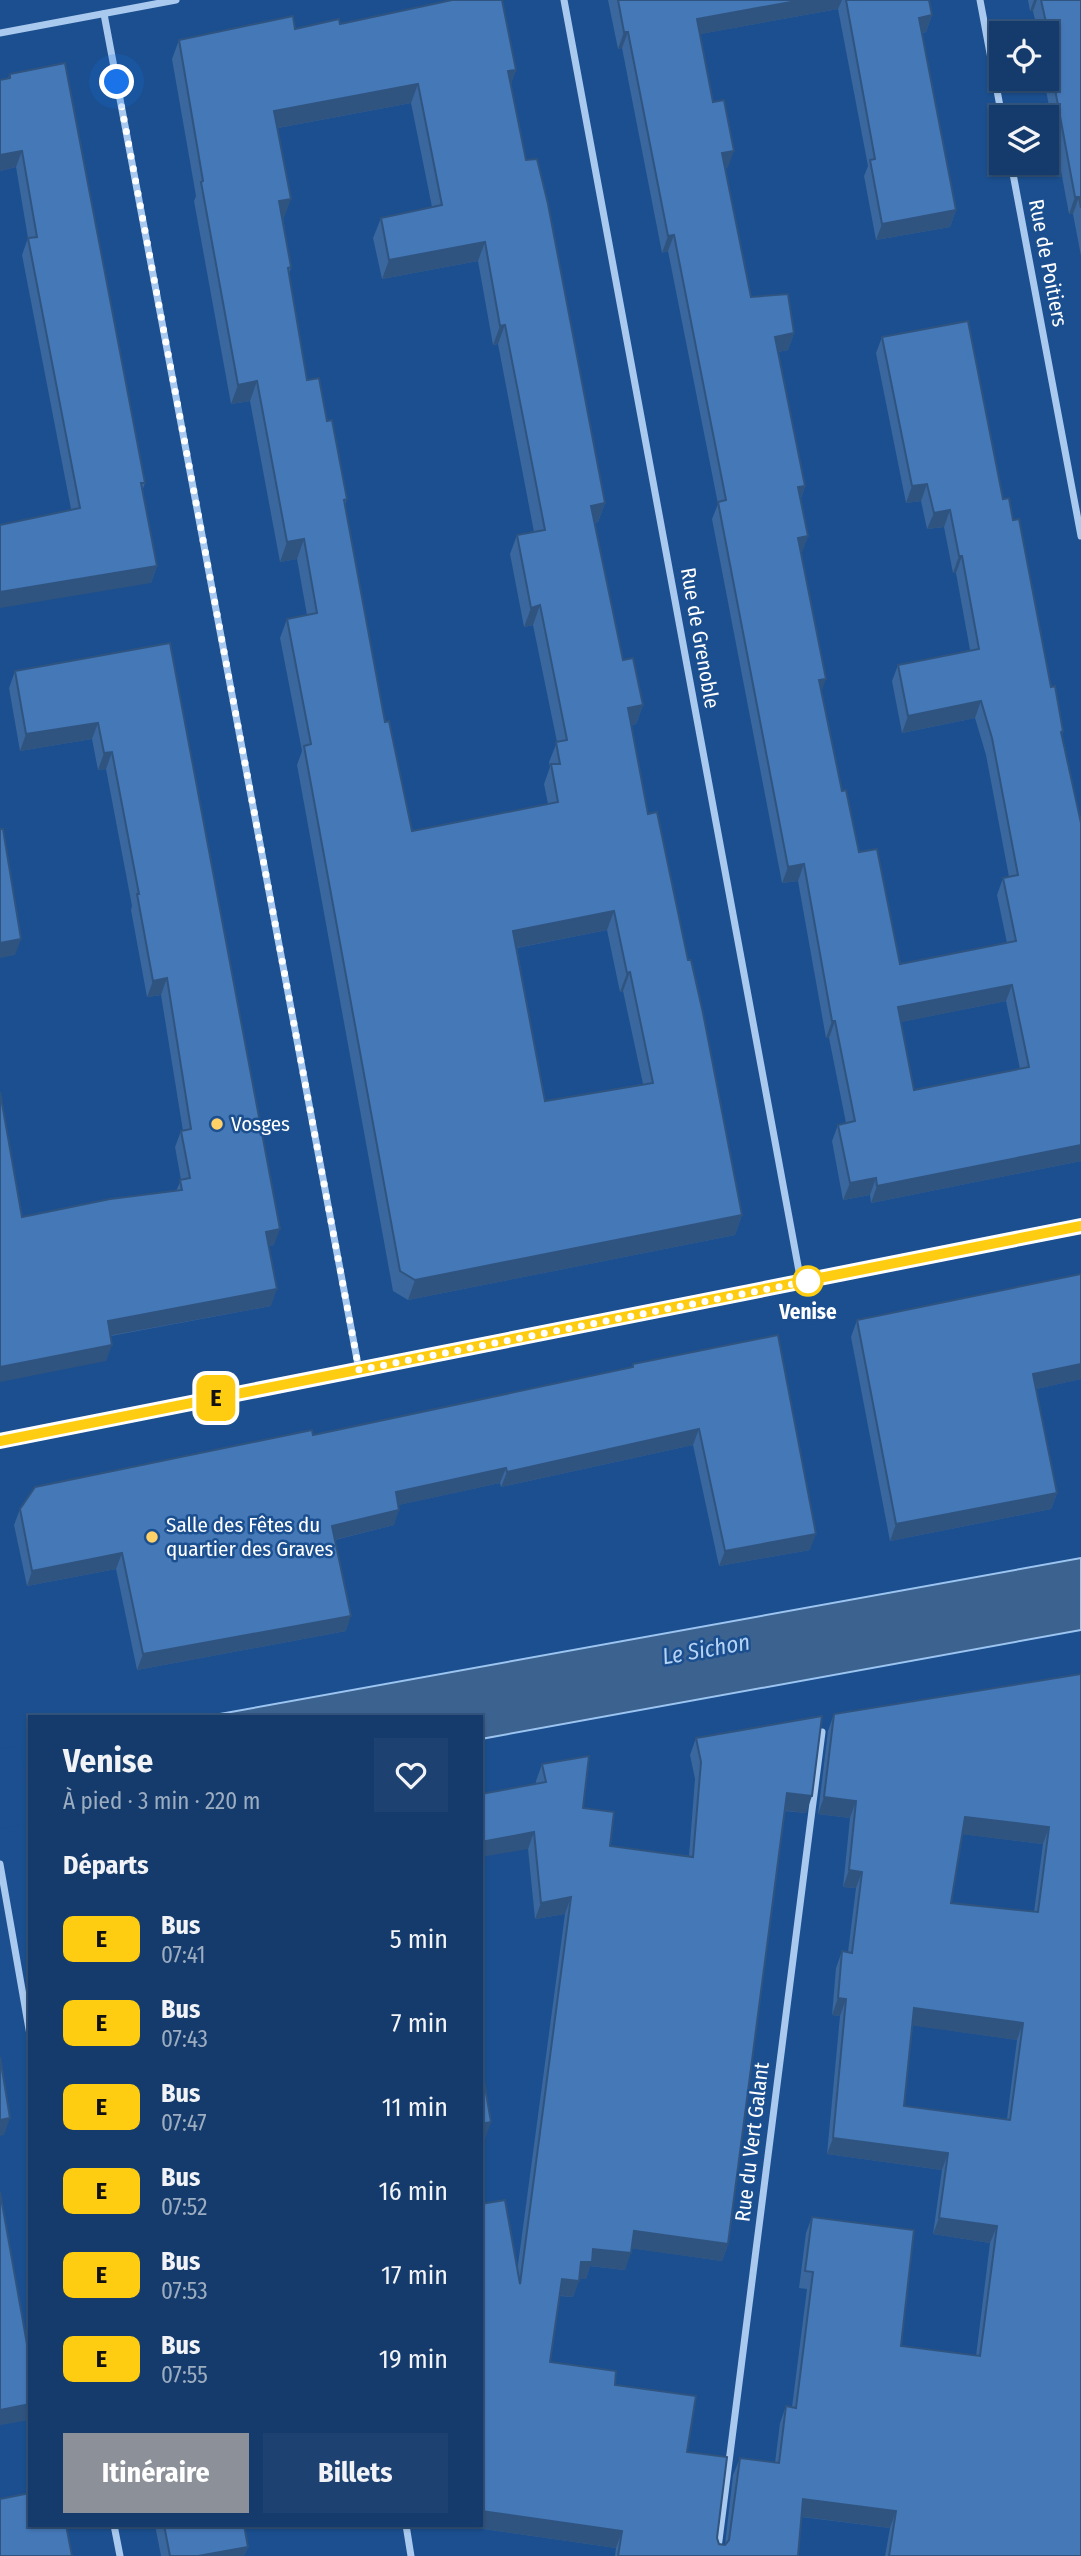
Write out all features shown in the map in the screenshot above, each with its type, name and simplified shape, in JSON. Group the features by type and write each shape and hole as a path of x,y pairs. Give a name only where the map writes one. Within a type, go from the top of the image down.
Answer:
{"street":[{"path":"0,33 176,0"},
{"name":"Rue de Grenoble","path":"564,0 801,1282"},
{"path":"980,0 1000,105"},
{"path":"104,13 359,1370"},
{"name":"Rue de Poitiers","path":"1013,175 1081,536"},
{"path":"0,1441 1081,1226"},
{"name":"Rue du Vert Galant","path":"717,2556 822,1732"},
{"path":"0,1864 28,2023"},
{"path":"114,2527 120,2556"},
{"path":"406,2527 411,2556"}],"water":[{"name":"Le Sichon","path":"1081,1558 1081,1630 483,1739 483,1715 214,1715"}],"pier":[{"path":"20,1746 28,1792 28,1824 0,1829 0,1749"}],"building":[{"path":"452,0 502,0 516,70 508,71 526,160 537,159 548,204 605,503 591,506 623,660 633,658 643,705 628,708 648,814 657,812 688,960 691,960 703,1013 742,1215 415,1280 400,1271 304,746 311,744 287,619 317,613 304,539 287,542 257,381 238,385 201,182 203,181 179,40 293,16 295,29 339,19 340,24","holes":["418,84 442,205 381,218 389,260 485,242 500,326 505,325 545,530 517,535 531,608 540,605 567,740 556,742 560,764 551,764 558,802 412,831 389,721 385,722 332,420 327,421 319,378 307,380 279,201 291,199 274,111","614,911 627,973 630,972 653,1083 545,1101 513,931"]},
{"path":"618,0 802,0 697,19 713,102 724,100 734,151 722,153 751,297 788,294 794,333 775,337 805,486 798,487 808,536 798,538 826,679 819,680 842,791 846,790 859,852 877,849 900,964 1016,941 1003,878 1018,875 992,738 981,701 908,716 898,665 979,649 962,556 959,556 950,510 934,513 927,484 912,486 882,337 968,321 1003,499 1009,498 1013,520 1019,519 1051,687 1055,686 1063,731 1061,732 1081,823 1081,1145 877,1186 876,1178 850,1183 838,1125 855,1121 835,1021 832,1021 804,864 788,867 718,502 726,500 674,235 668,236 628,32 624,32","holes":["1012,985 1029,1067 914,1090 898,1007"]},
{"path":"846,0 929,0 932,15 919,18 956,210 882,224 870,160 875,159"},
{"path":"1041,0 1081,0 1081,208 1079,197 1075,197 1055,91 1059,91 1059,21 1046,21"},
{"path":"65,63 145,483 141,483 157,566 0,592 0,525 80,508 28,238 37,237 22,151 0,155 0,80 10,78 10,74"},
{"path":"170,643 280,1229 266,1232 277,1289 108,1321 112,1345 0,1367 0,1092 22,1217 110,1199 182,1190 180,1180 190,1178 181,1131 191,1129 167,978 153,981 112,752 104,753 98,723 26,734 15,671"},
{"path":"0,829 3,829 21,939 0,943"},
{"path":"1081,1274 1081,1364 1033,1374 1057,1493 896,1524 857,1320"},
{"path":"778,1335 816,1534 725,1551 699,1429 507,1472 506,1468 396,1492 399,1510 332,1526 351,1616 143,1654 122,1553 32,1571 20,1509 35,1487 312,1430 313,1435 633,1367 633,1364"},
{"path":"1081,1674 1081,2556 889,2556 896,2511 803,2499 798,2556 618,2556 622,2531 483,2511 483,2204 505,2200 520,2284 571,1897 541,1903 534,1832 483,1842 483,1794 546,1782 542,1764 589,1756 583,1808 614,1812 610,1846 693,1857 701,1762 696,1738 822,1716 812,1796 787,1793 728,2244 634,2231 631,2253 593,2249 592,2262 581,2262 579,2281 562,2279 550,2362 616,2371 615,2385 696,2396 687,2452 727,2457 717,2538 719,2544 725,2545 729,2540 740,2458 779,2463 786,2406 796,2408 813,2272 805,2271 812,2217 914,2230 901,2346 980,2356 997,2226 939,2218 948,2153 833,2138 846,1999 838,1998 842,1951 852,1953 862,1872 849,1870 856,1801 824,1797 834,1714","holes":["965,1817 1049,1827 1038,1912 951,1903","914,2008 1023,2023 1010,2120 904,2106"]},
{"path":"0,2057 10,2118 0,2120"},
{"path":"483,2076 491,2122 483,2124"},
{"path":"0,2192 28,2344 28,2404 0,2410"},
{"path":"28,2493 28,2527 66,2527 72,2556 0,2556 0,2499"},
{"path":"164,2527 244,2527 248,2547 198,2556 170,2556"}],"bus line":[{"name":"E","path":"0,1441 1081,1226"}],"place":[{"name":"Vosges","path":"217,1124"},
{"name":"Venise","path":"808,1281"},
{"name":"Salle des Fêtes du quartier des Graves","path":"152,1537"}],"route":[{"path":"117,82 359,1370 808,1281"}]}
